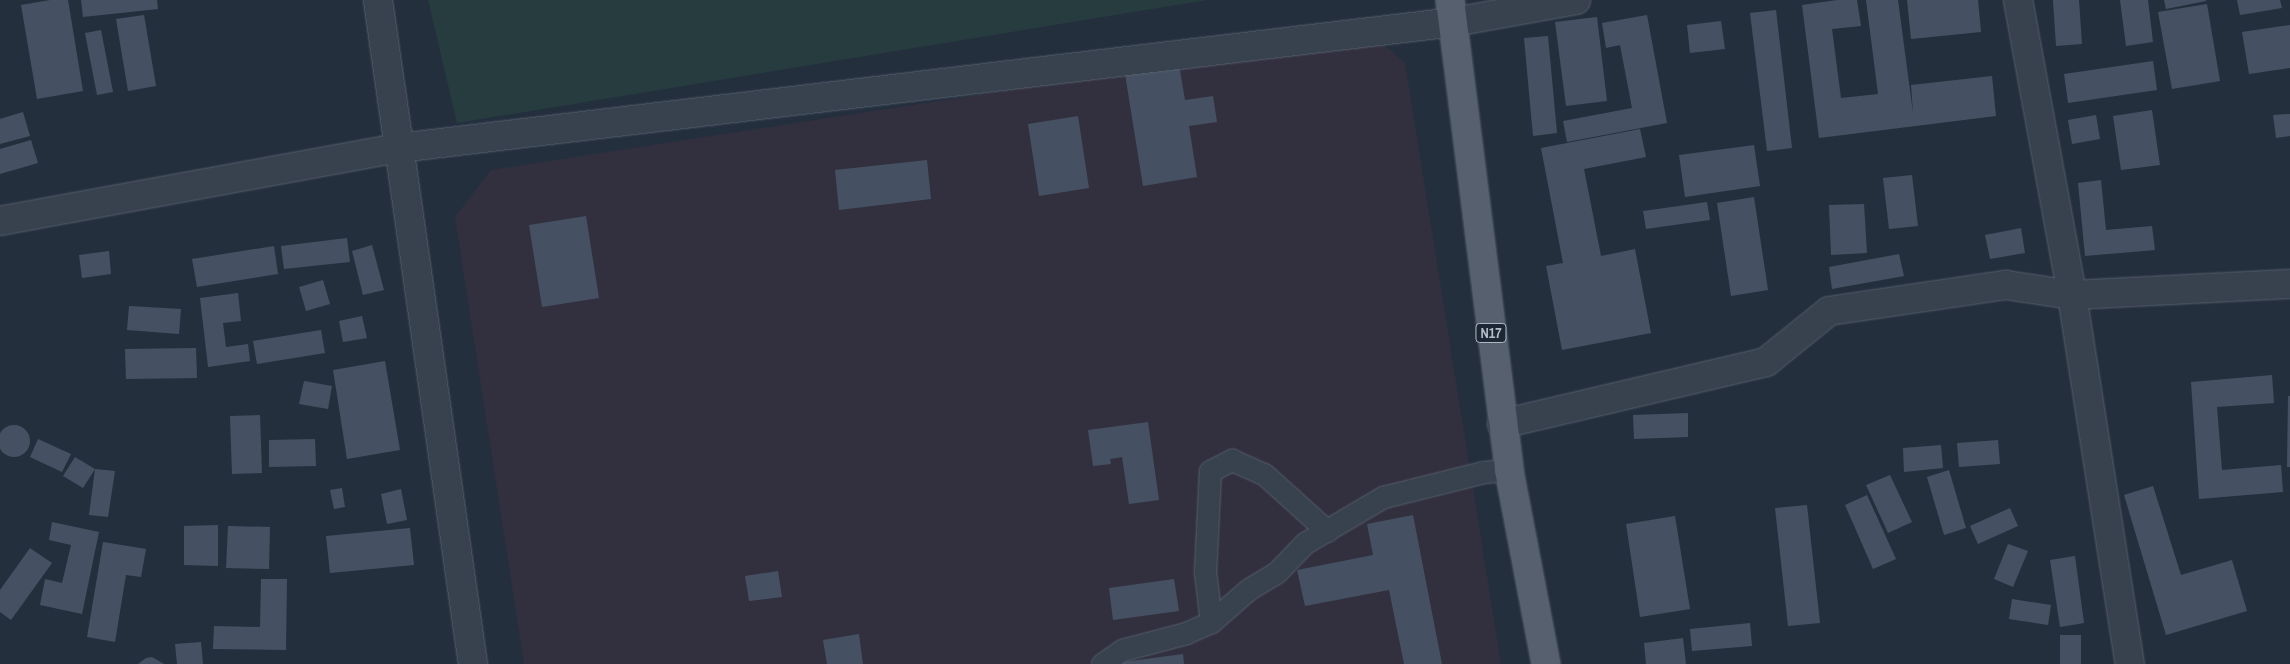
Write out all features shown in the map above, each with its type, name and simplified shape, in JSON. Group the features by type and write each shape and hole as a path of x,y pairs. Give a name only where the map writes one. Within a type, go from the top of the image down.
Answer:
{"main road":[{"name":"N17","path":"1452,11 1502,424 1546,664"}],"street":[{"path":"378,0 473,664"},
{"path":"0,221 400,148 1452,11 1576,0"},
{"path":"2018,0 2072,295 2130,664"},
{"path":"1502,424 1766,362 1829,311 2006,285 2072,295 2290,284"}],"lane":[{"path":"1211,622 1205,572 1210,471 1232,460 1264,474 1327,531"},
{"path":"1102,664 1122,650 1186,633 1211,622 1250,589 1276,573 1305,544 1383,497 1484,472 1509,470"}],"shaded area":[{"path":"1372,34 1405,63 1501,664 524,664 455,217 491,170"}],"green space":[{"path":"428,0 1207,0 457,123"}],"building":[{"path":"50,0 68,0 83,91 37,99 21,5"},
{"path":"81,0 157,0 158,9 83,17"},
{"path":"1837,0 1857,0 1861,26 1832,29 1841,98 1878,94 1866,0 1898,0 1913,113 1911,85 1992,76 1996,116 1819,138 1802,5"},
{"path":"1907,0 1978,0 1981,32 1911,39"},
{"path":"2053,0 2079,0 2082,44 2056,46"},
{"path":"2120,0 2148,0 2153,42 2126,46"},
{"path":"2164,0 2206,0 2206,1 2166,9"},
{"path":"2237,0 2280,0 2282,8 2240,15"},
{"path":"2207,4 2220,81 2172,89 2158,12"},
{"path":"1776,10 1792,148 1767,151 1750,13"},
{"path":"144,15 156,86 128,91 116,19"},
{"path":"1647,15 1667,123 1567,142 1563,121 1632,108 1620,45 1606,48 1602,23"},
{"path":"1597,17 1607,101 1566,106 1555,22"},
{"path":"1721,21 1725,49 1690,53 1687,25"},
{"path":"2290,25 2290,68 2249,74 2242,32"},
{"path":"101,30 113,92 97,95 85,33"},
{"path":"1548,36 1557,133 1533,136 1524,38"},
{"path":"1178,59 1185,100 1213,96 1217,122 1189,126 1197,177 1143,186 1124,68"},
{"path":"2153,61 2157,90 2068,103 2064,74"},
{"path":"2152,110 2160,165 2121,170 2113,116"},
{"path":"23,112 30,136 0,144 0,119"},
{"path":"2290,114 2290,136 2276,138 2273,115"},
{"path":"2096,115 2100,139 2072,144 2068,120"},
{"path":"1078,116 1089,188 1039,196 1028,124"},
{"path":"1640,129 1646,157 1584,169 1601,256 1635,249 1651,333 1562,350 1546,266 1563,263 1541,148"},
{"path":"31,140 38,163 0,174 0,149"},
{"path":"1754,145 1760,186 1685,197 1679,155"},
{"path":"927,160 931,199 839,210 835,170"},
{"path":"1912,175 1918,226 1889,229 1883,178"},
{"path":"2101,180 2106,230 2152,226 2155,250 2085,256 2078,183"},
{"path":"1754,197 1768,290 1731,296 1717,203"},
{"path":"1707,202 1710,220 1646,229 1643,211"},
{"path":"1864,204 1867,253 1831,255 1829,205"},
{"path":"586,216 599,298 542,307 529,225"},
{"path":"2021,228 2025,253 1990,259 1985,235"},
{"path":"347,238 350,262 284,269 281,246"},
{"path":"372,245 384,290 363,295 352,251"},
{"path":"274,246 278,274 197,287 192,259"},
{"path":"109,251 111,274 82,278 79,255"},
{"path":"1899,254 1904,276 1832,289 1829,267"},
{"path":"323,280 330,304 306,311 299,287"},
{"path":"238,293 241,321 223,323 226,347 248,344 250,361 208,367 200,298"},
{"path":"129,306 181,309 179,334 127,330"},
{"path":"362,316 367,338 343,342 339,321"},
{"path":"321,330 325,353 257,364 253,341"},
{"path":"196,348 197,378 126,379 125,349"},
{"path":"385,361 400,450 347,459 333,370"},
{"path":"2272,375 2274,403 2217,407 2222,470 2281,465 2283,492 2199,499 2191,382"},
{"path":"304,381 332,386 328,409 299,404"},
{"path":"2288,396 2290,396 2290,467 2287,467"},
{"path":"1688,413 1688,437 1634,439 1633,415"},
{"path":"260,415 262,473 232,474 230,416"},
{"path":"1148,422 1159,500 1129,504 1122,457 1110,459 1111,464 1093,466 1088,430"},
{"path":"14,425 26,429 30,441 26,453 14,457 2,453 -2,441 2,429"},
{"path":"38,439 71,454 62,472 30,457"},
{"path":"315,439 316,466 269,467 269,440"},
{"path":"1998,440 2000,464 1959,467 1957,443"},
{"path":"1941,445 1943,468 1904,472 1903,448"},
{"path":"75,457 95,469 83,488 63,476"},
{"path":"95,469 115,471 108,517 89,515"},
{"path":"1949,470 1966,528 1944,535 1927,477"},
{"path":"1890,475 1912,522 1888,533 1866,485"},
{"path":"2153,486 2181,575 2232,560 2247,611 2166,635 2124,495"},
{"path":"342,488 345,507 334,509 330,490"},
{"path":"401,489 407,520 387,524 381,494"},
{"path":"1867,495 1896,559 1873,569 1845,505"},
{"path":"1807,505 1820,623 1788,626 1775,508"},
{"path":"2010,508 2018,526 1978,544 1970,526"},
{"path":"1413,515 1442,664 1404,664 1389,590 1305,606 1297,570 1373,555 1367,524"},
{"path":"1675,516 1690,609 1640,617 1626,524"},
{"path":"52,522 99,532 82,614 40,605 45,579 62,583 71,545 49,540"},
{"path":"218,525 218,566 184,565 184,526"},
{"path":"228,526 270,527 269,569 226,568"},
{"path":"410,528 414,565 330,573 326,536"},
{"path":"103,542 146,549 141,577 126,575 115,642 87,637"},
{"path":"2008,544 2028,551 2013,587 1994,579"},
{"path":"30,548 52,563 11,620 0,612 0,590"},
{"path":"2075,556 2084,623 2060,627 2050,560"},
{"path":"778,571 782,597 749,601 745,576"},
{"path":"261,579 287,579 286,650 213,649 214,626 260,627"},
{"path":"1174,579 1179,611 1113,620 1109,588"},
{"path":"2012,599 2051,605 2048,625 2009,619"},
{"path":"1750,623 1752,646 1692,651 1690,629"},
{"path":"859,634 863,664 827,664 823,640"},
{"path":"2060,635 2081,635 2081,664 2060,664"},
{"path":"1683,638 1686,664 1646,664 1644,643"},
{"path":"201,642 203,664 177,664 175,644"},
{"path":"1183,654 1184,664 1123,664 1123,662"},
{"path":"152,657 164,664 138,664 146,658"}]}
